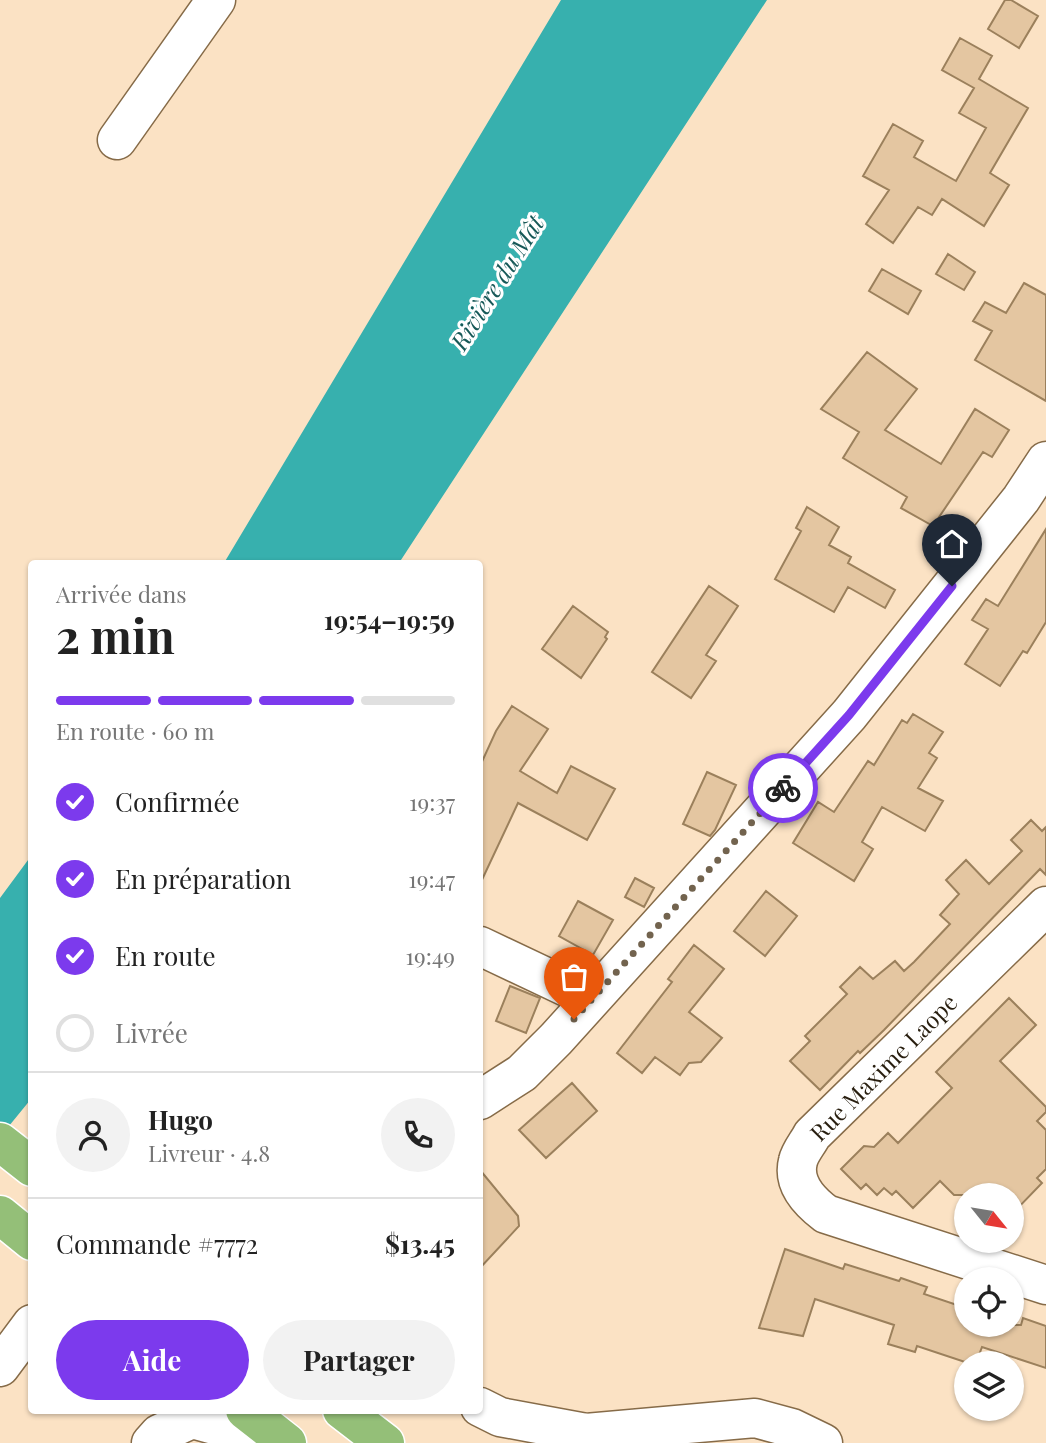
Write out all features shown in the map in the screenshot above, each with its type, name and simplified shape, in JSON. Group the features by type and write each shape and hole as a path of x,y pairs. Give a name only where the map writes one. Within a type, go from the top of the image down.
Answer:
{"highway":[{"path":"0,1142 28,1164"},
{"path":"0,1215 28,1238"},
{"path":"250,1414 287,1443"},
{"path":"347,1414 385,1443"}],"street":[{"path":"117,140 216,0"},
{"path":"483,1098 522,1073 593,999 849,715 1021,499 1046,461"},
{"name":"Rue Maxime Laope","path":"1042,917 812,1135 798,1161 797,1178 808,1201 826,1214 1046,1284"},
{"path":"483,947 593,999"},
{"path":"0,1367 28,1329"},
{"path":"483,1408 500,1417 586,1433 755,1418 792,1429 823,1443"},
{"path":"151,1443 159,1434 192,1419 218,1426 241,1443"}],"water":[{"name":"Rivière du Mât","path":"561,0 767,0 401,560 226,560"},
{"path":"28,860 28,1103 0,1137 0,898"}],"building":[{"path":"1005,0 1011,0 1038,16 1019,48 988,29"},
{"path":"960,38 992,56 979,79 1028,108 990,173 1009,185 984,226 942,199 932,215 918,207 893,243 866,224 889,190 863,176 893,124 923,141 914,157 956,181 986,128 959,113 974,88 942,70"},
{"path":"948,254 975,272 964,290 936,274"},
{"path":"882,269 921,291 908,314 869,291"},
{"path":"1024,283 1046,295 1046,401 975,360 992,331 973,321 985,302 1006,313"},
{"path":"867,352 917,389 885,430 941,464 975,409 1009,430 992,457 983,452 933,526 901,508 907,497 843,458 859,432 821,409"},
{"path":"807,507 839,527 829,545 851,557 848,563 895,590 885,608 848,587 834,612 775,579 801,531 796,528"},
{"path":"1046,529 1046,622 1027,653 1023,651 1000,686 965,664 988,629 972,620 986,599 998,606"},
{"path":"709,586 738,606 706,655 716,661 691,698 652,672"},
{"path":"573,606 608,632 605,637 607,639 581,678 542,649"},
{"path":"512,706 548,729 520,771 557,793 571,766 615,789 587,840 518,803 483,878 483,759 496,731"},
{"path":"913,714 943,732 929,753 937,758 918,788 943,801 925,831 882,807 862,842 873,849 854,881 793,843 818,802 834,812 868,761 874,765 902,720 907,723"},
{"path":"707,772 736,785 710,836 683,824"},
{"path":"1031,820 1042,831 1046,827 1046,875 1040,869 884,1030 860,1053 858,1051 820,1090 790,1061 810,1041 805,1036 847,994 840,987 860,967 873,979 895,961 904,971 950,924 940,915 959,894 946,880 966,860 989,884 1022,851 1011,840"},
{"path":"635,878 654,888 644,907 625,897"},
{"path":"766,891 797,916 765,956 734,931"},
{"path":"578,901 613,920 593,955 559,936"},
{"path":"694,945 724,969 689,1012 722,1038 701,1062 689,1063 680,1075 655,1057 642,1073 617,1053 672,982 668,979"},
{"path":"510,986 540,998 526,1033 496,1021"},
{"path":"1009,998 1036,1025 1000,1061 1046,1107 1046,1112 1037,1121 1046,1130 1046,1169 1037,1178 1042,1183 1024,1202 1024,1183 954,1183 954,1195 940,1181 913,1208 896,1191 892,1195 884,1188 877,1195 866,1184 861,1189 841,1169 864,1146 874,1147 888,1133 898,1143 952,1088 936,1072"},
{"path":"572,1083 597,1111 546,1158 519,1130"},
{"path":"483,1174 518,1216 519,1226 483,1265"},
{"path":"785,1249 843,1269 845,1264 927,1287 924,1294 954,1304 954,1337 1024,1337 1024,1318 1046,1326 1046,1368 1024,1361 1024,1351 994,1351 982,1347 980,1351 954,1351 954,1358 917,1346 915,1352 888,1344 894,1325 815,1299 803,1336 759,1328"}],"way so far":[{"path":"574,1019 783,788"}],"route":[{"path":"783,788 849,715 952,586"}]}
